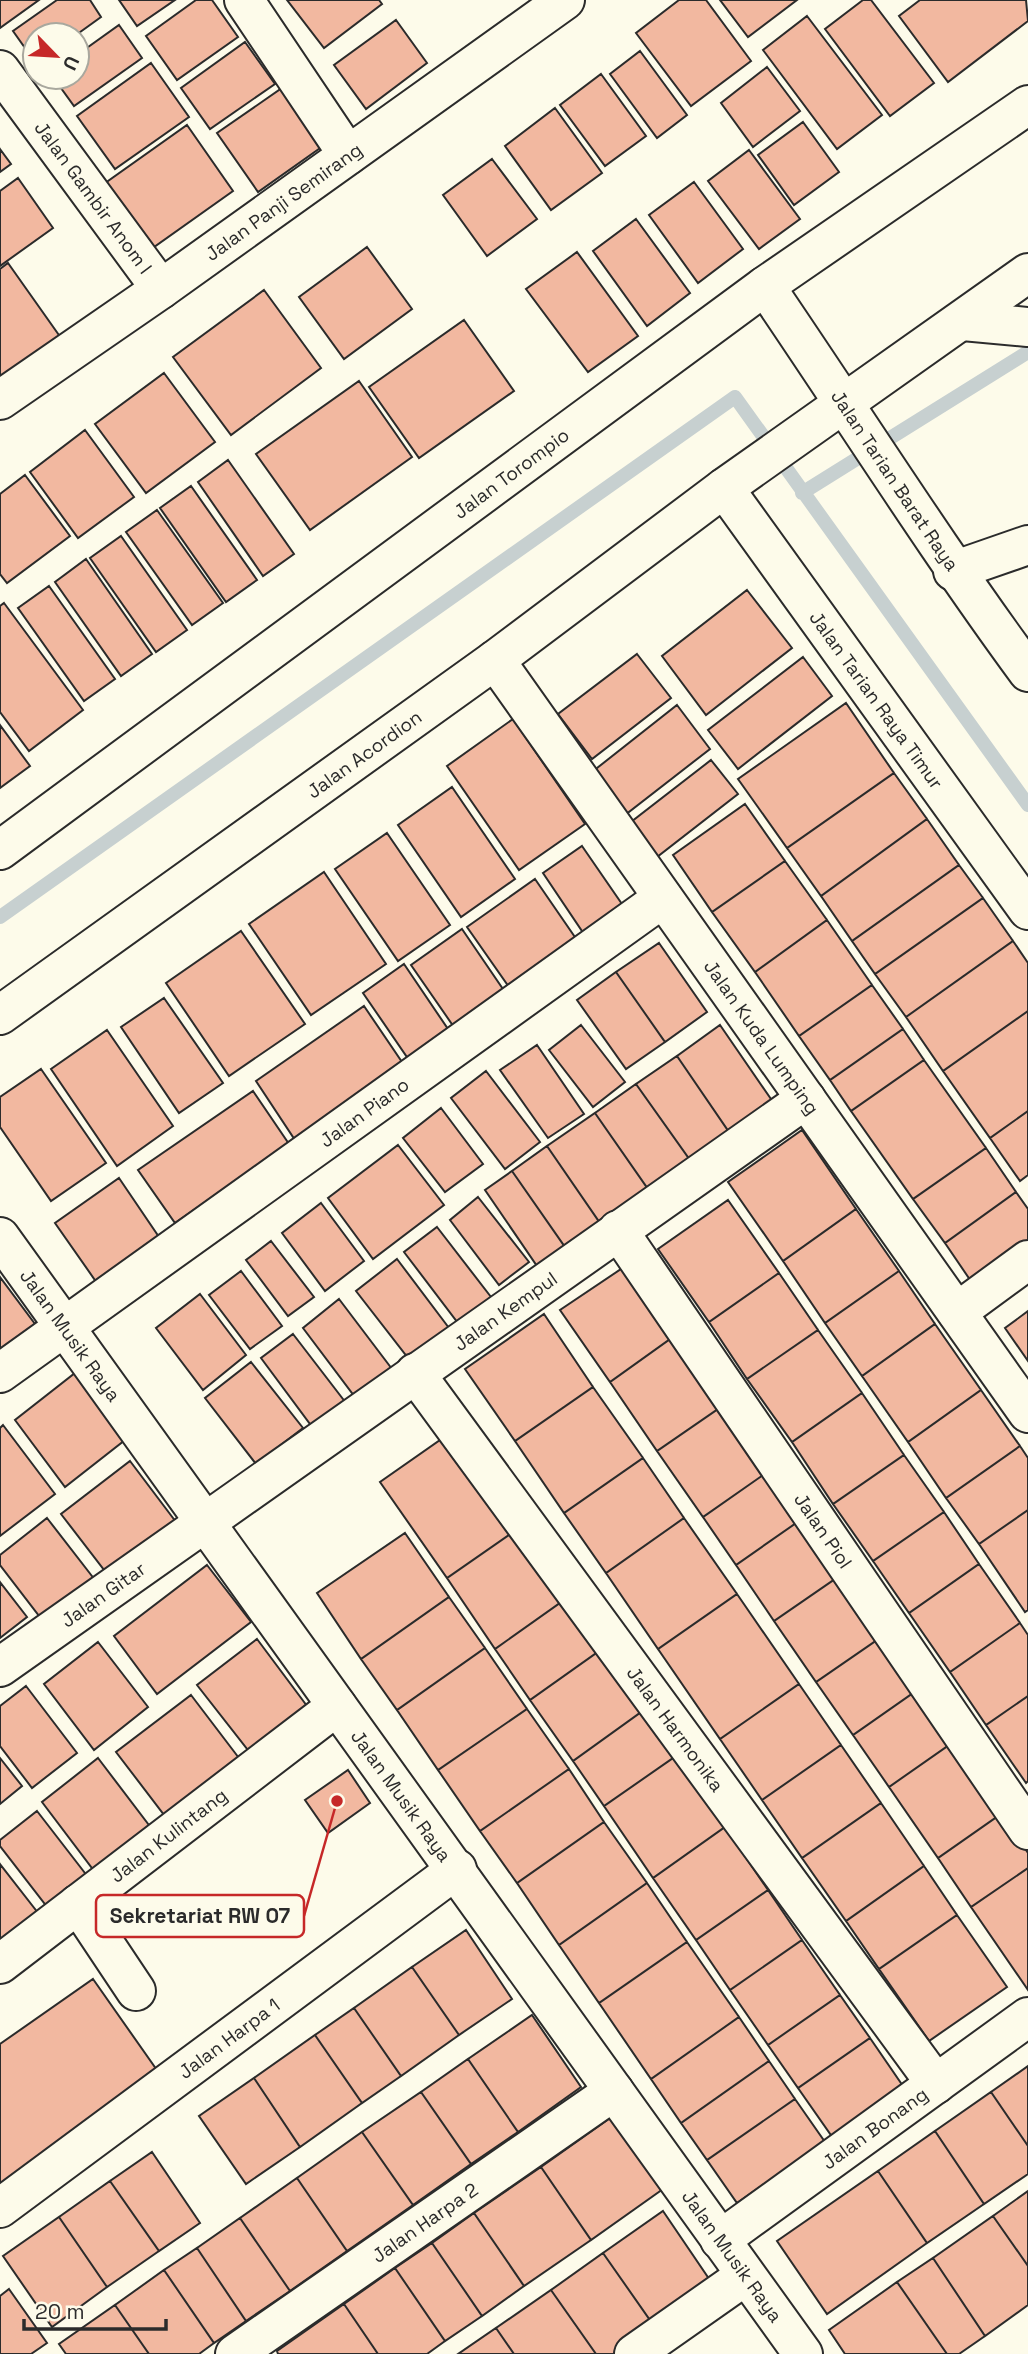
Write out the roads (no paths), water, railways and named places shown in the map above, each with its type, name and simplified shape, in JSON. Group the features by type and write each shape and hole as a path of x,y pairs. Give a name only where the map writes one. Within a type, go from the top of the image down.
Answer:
{"street":[{"path":"244,0 348,155"},
{"name":"Jalan Panji Semirang","path":"0,400 161,289 558,2"},
{"name":"Jalan Gambir Anom I","path":"0,70 161,289"},
{"name":"Jalan Torompio","path":"0,850 765,286 1028,105"},
{"path":"736,481 1028,273"},
{"name":"Jalan Tarian Barat Raya","path":"765,286 833,410 875,450 953,570 1028,672"},
{"path":"963,321 1028,327"},
{"name":"Jalan Acordion","path":"0,1015 495,660 736,481"},
{"name":"Jalan Tarian Raya Timur","path":"736,481 1028,910"},
{"path":"953,570 1028,545"},
{"name":"Jalan Kuda Lumping","path":"495,660 1028,1413"},
{"name":"Jalan Piano","path":"0,1373 663,898"},
{"name":"Jalan Kempul","path":"204,1521 806,1099"},
{"name":"Jalan Piol","path":"618,1230 1028,1830"},
{"name":"Jalan Musik Raya","path":"0,1237 457,1869 803,2354"},
{"path":"957,1312 1028,1260"},
{"name":"Jalan Harmonika","path":"415,1373 936,2084"},
{"name":"Jalan Gitar","path":"0,1667 204,1521"},
{"name":"Jalan Kulintang","path":"0,1964 337,1706"},
{"name":"Jalan Harpa 1","path":"0,2208 457,1869"},
{"path":"78,1904 136,1991"},
{"name":"Jalan Bonang","path":"720,2240 1028,2017"},
{"name":"Jalan Harpa 2","path":"235,2354 614,2091"},
{"path":"634,2354 745,2276"}],"waterway":[{"path":"802,493 1028,352"},
{"path":"0,917 735,397 1028,805"}],"place":[{"name":"Sekretariat RW 07","path":"337,1801"}]}
